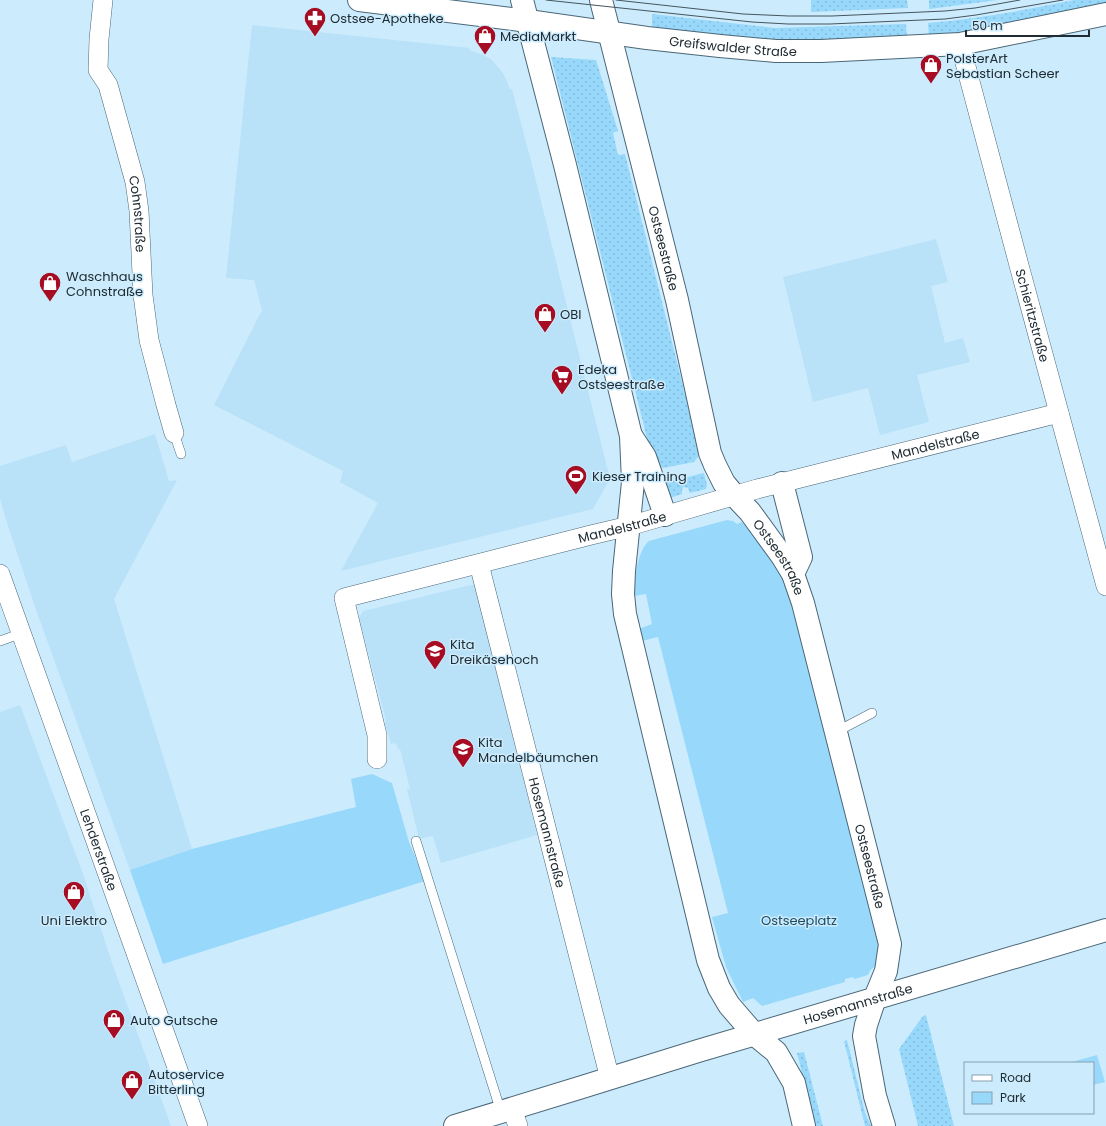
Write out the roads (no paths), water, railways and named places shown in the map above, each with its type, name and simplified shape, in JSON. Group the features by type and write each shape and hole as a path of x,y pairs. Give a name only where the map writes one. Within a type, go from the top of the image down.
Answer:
{"main road":[{"name":"Greifswalder Straße","path":"359,0 705,45 776,51 821,51 960,44 1106,14"},
{"path":"522,0 569,180 631,436 633,482 624,571 623,594 625,614 708,960 719,988 729,1005 754,1034 776,1052 794,1083 804,1126"},
{"name":"Ostseestraße","path":"601,0 677,300 710,453 724,483 750,512 782,556 792,574 803,603 890,944 886,971 866,1024 864,1036 875,1096 884,1126"},
{"path":"631,436 645,457 665,515"},
{"path":"782,483 801,557 792,574"},
{"name":"Hosemannstraße","path":"455,1126 510,1115 610,1078 685,1054 1106,930"}],"street":[{"name":"Cohnstraße","path":"103,0 98,70 108,85 135,182 139,210 142,295 149,340 174,433"},
{"name":"Schieritzstraße","path":"960,44 1106,586"},
{"name":"Mandelstraße","path":"377,759 377,735 344,598 629,526 734,495 1060,413"},
{"name":"Hosemannstraße","path":"479,564 610,1078"},
{"name":"Lehderstraße","path":"0,574 198,1126"}],"lane":[{"name":"Cohnstraße","path":"174,433 181,454"},
{"path":"0,641 22,633"},
{"path":"836,732 872,713"},
{"path":"416,841 510,1115"}],"tram line":[{"path":"546,0 752,22 788,24 830,24 945,19 1063,0"},
{"path":"616,0 743,14 789,16 832,16 945,11 975,8 1020,0"}],"place":[{"name":"Ostsee-Apotheke","path":"315,38"},
{"name":"MediaMarkt","path":"485,56"},
{"name":"PolsterArt Sebastian Scheer","path":"931,84"},
{"name":"Waschhaus Cohnstraße","path":"50,302"},
{"name":"OBI","path":"545,334"},
{"name":"Edeka Ostseestraße","path":"562,396"},
{"name":"Kieser Training","path":"576,496"},
{"name":"Kita Dreikäsehoch","path":"435,670"},
{"name":"Kita Mandelbäumchen","path":"463,768"},
{"name":"Uni Elektro","path":"74,912"},
{"name":"Auto Gutsche","path":"114,1040"},
{"name":"Autoservice Bitterling","path":"132,1100"}],"park label":[{"name":"Ostseeplatz","path":"799,920"}]}
